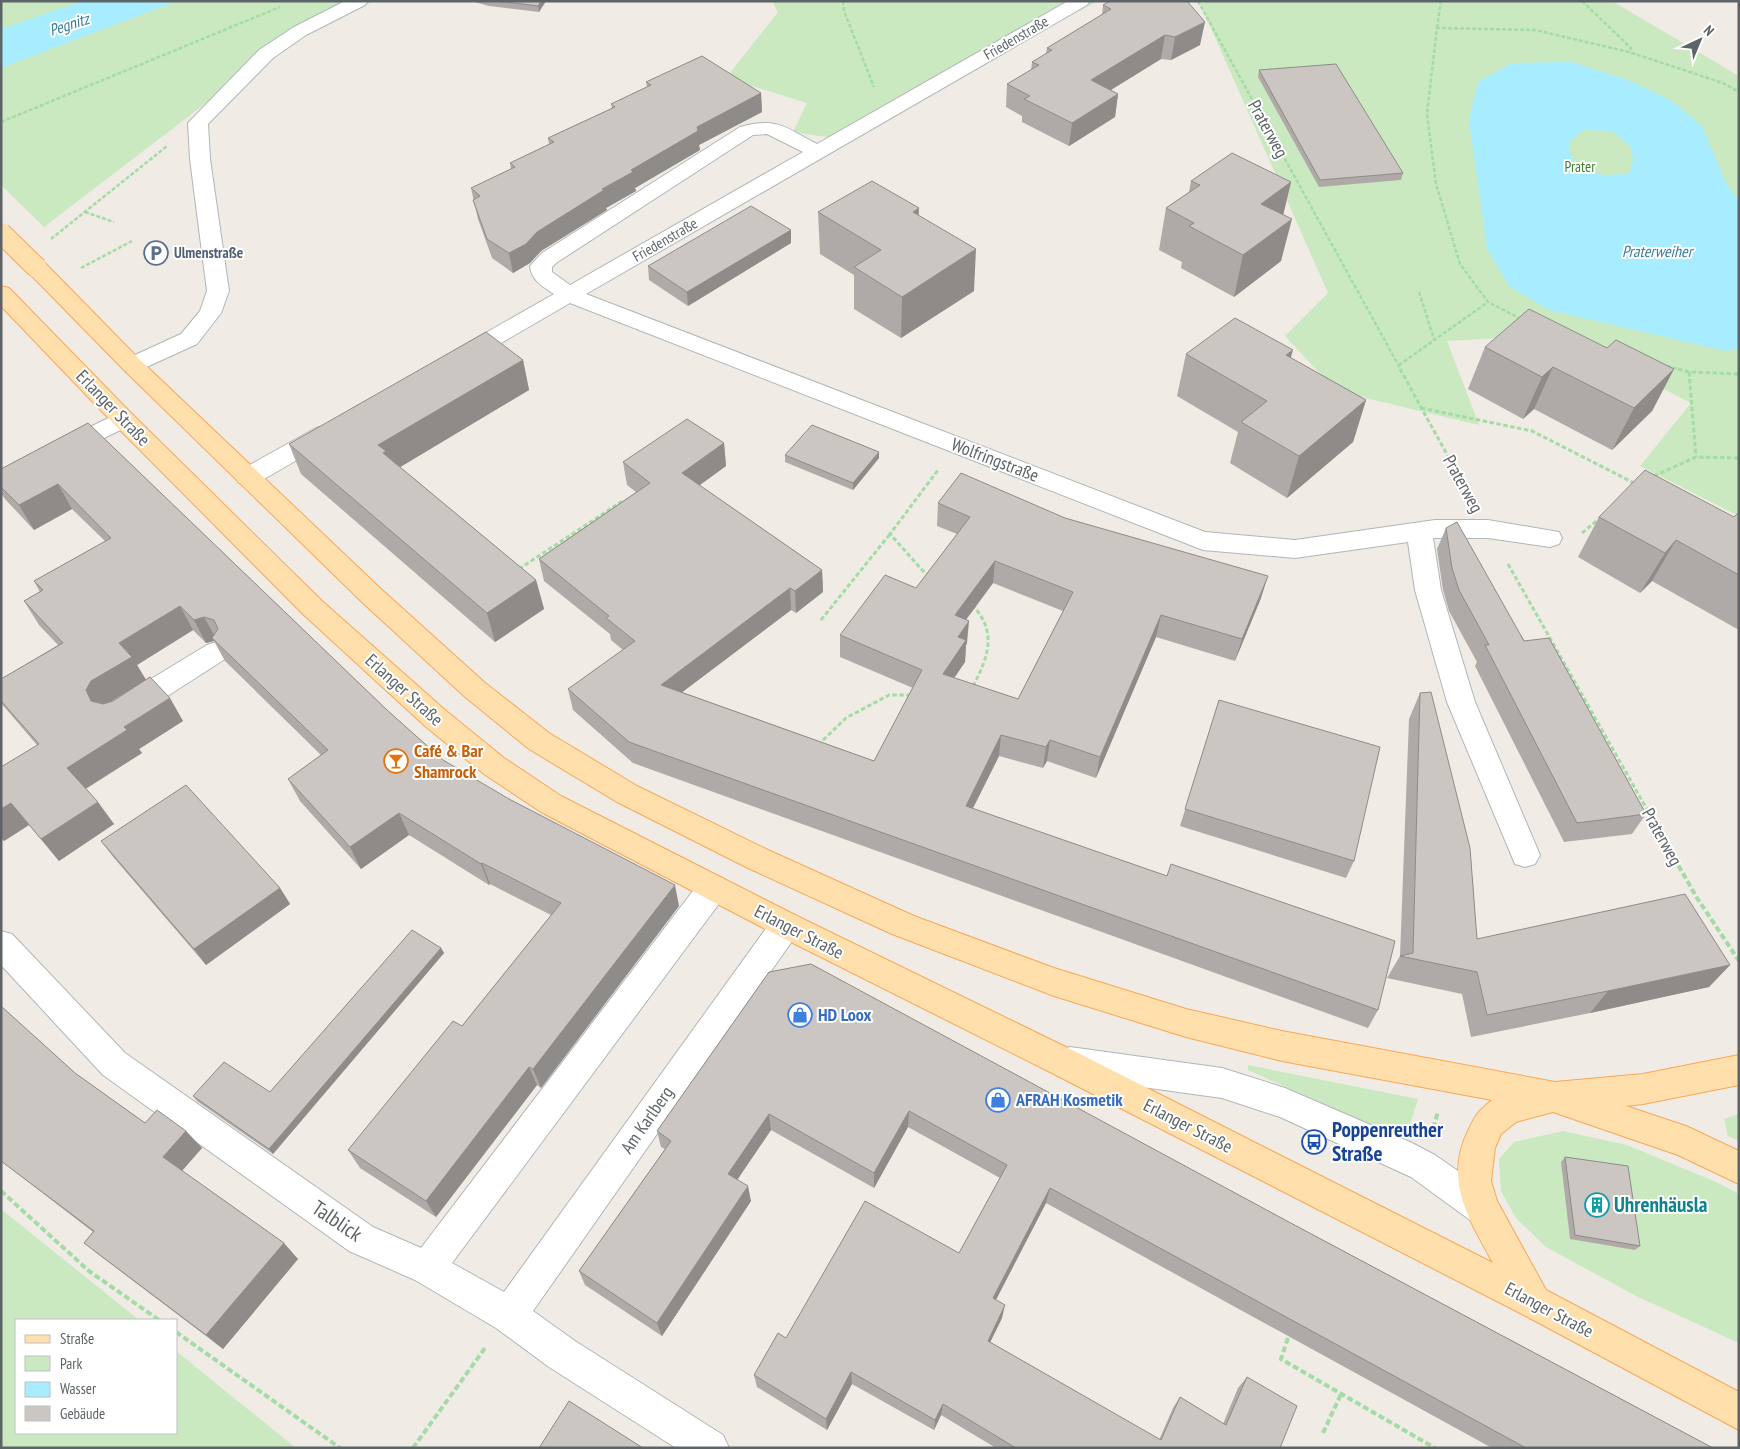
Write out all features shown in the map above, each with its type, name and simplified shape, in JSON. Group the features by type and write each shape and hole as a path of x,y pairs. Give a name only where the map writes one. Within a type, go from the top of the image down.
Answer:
{"main road":[{"path":"1,234 132,365 248,477 372,596 474,689 539,742 627,794 758,859 903,924 1042,978 1186,1023 1282,1046 1555,1097 1686,1142 1739,1168"},
{"name":"Erlanger Straße","path":"2,294 123,419 313,608 435,718 494,766 551,804 786,926 1061,1061 1534,1302 1731,1405"},
{"path":"1534,1302 1482,1208 1474,1181 1478,1148 1489,1123 1508,1108 1555,1097 1643,1089 1739,1070"}],"street":[{"path":"132,365 189,339 210,313 218,291 200,159 198,123 266,54 300,31 359,1"},
{"name":"Friedenstraße","path":"442,367 1081,1"},
{"name":"Wolfringstraße","path":"817,152 771,128 747,131 549,258 542,266 542,275 569,295 1203,541 1295,549 1427,530 1488,529 1550,538"},
{"path":"1,480 123,419"},
{"path":"248,477 340,425"},
{"path":"1427,530 1428,590 1461,702 1525,855"},
{"path":"117,714 216,652"},
{"path":"427,1268 713,888"},
{"name":"Am Karlberg","path":"509,1315 786,926"},
{"name":"Talblick","path":"1,944 114,1064 361,1239 427,1268 509,1315 562,1354 710,1448"},
{"path":"1061,1061 1222,1083 1286,1103 1423,1166 1482,1208"}],"path":[{"path":"843,1 844,11 885,114"},
{"name":"Praterweg","path":"1198,1 1488,529 1697,898 1739,961"},
{"path":"1441,1 1427,114 1436,184 1460,264 1488,302 1522,320"},
{"path":"1582,1 1631,48 1629,52"},
{"path":"1,122 285,5"},
{"path":"1437,28 1535,30 1629,52 1723,83 1739,92"},
{"path":"50,240 148,160 198,123"},
{"path":"85,212 114,222"},
{"path":"76,271 132,241"},
{"path":"1419,292 1434,339"},
{"path":"1399,366 1488,302"},
{"path":"1660,364 1689,372 1739,374"},
{"path":"1689,372 1696,457"},
{"path":"1421,408 1532,431 1636,485"},
{"path":"821,620 957,446"},
{"path":"1653,477 1696,457 1739,458"},
{"path":"1632,488 1644,481"},
{"path":"514,572 624,500"},
{"path":"1583,533 1603,516"},
{"path":"890,534 923,571 931,577"},
{"path":"968,603 975,608 988,630 986,661 969,695"},
{"path":"815,749 846,718 889,695 919,695"},
{"path":"1432,1134 1439,1108"},
{"path":"1,1191 90,1271 158,1319"},
{"path":"413,1448 509,1315"},
{"path":"178,1333 340,1448"},
{"path":"1288,1338 1281,1359 1435,1448"},
{"path":"1323,1433 1341,1394"}],"green space":[{"path":"1,1 374,1 331,20 274,51 44,227 1,185"},
{"path":"772,1 1098,1 840,139 793,132 807,103 726,78 778,12"},
{"name":"Prater","path":"1199,1 1612,1 1739,76 1739,516 1640,466 1691,403 1587,350 1521,337 1447,341 1479,425 1336,391 1285,336 1328,293"},
{"path":"1248,1065 1418,1099 1405,1140 1248,1070"},
{"path":"1739,1114 1739,1141 1728,1136 1724,1119"},
{"path":"1563,1131 1627,1145 1716,1182 1739,1194 1739,1343 1636,1296 1546,1247 1516,1218 1501,1191 1499,1159 1514,1142"},
{"path":"1,1209 138,1319 15,1319 15,1434 178,1434 178,1353 296,1448 1,1448"}],"water":[{"name":"Pegnitz","path":"83,1 177,1 1,68 1,29"},
{"name":"Praterweiher","path":"1572,62 1628,80 1672,101 1702,126 1725,181 1739,202 1739,349 1726,351 1549,310 1509,286 1487,248 1469,120 1478,82 1512,63","holes":["1584,130 1612,131 1631,147 1633,160 1629,174 1604,175 1578,168 1569,151 1570,141"]}],"building":[{"path":"499,1 541,1 538,6"},
{"path":"1110,1 1187,1 1205,22 1175,37 1165,35 1091,80 1118,94 1072,123 1024,99 1030,96 1007,84 1039,65 1032,62 1052,50 1047,48 1111,9 1103,5"},
{"path":"702,56 761,93 697,127 698,131 602,189 604,190 537,232 526,244 509,253 487,239 473,200 480,196 471,188 515,167 510,163 554,142 548,138 615,107 611,104 651,85 646,82"},
{"path":"1336,64 1403,173 1320,180 1259,70"},
{"path":"1232,153 1291,182 1261,204 1292,219 1243,255 1189,226 1194,223 1166,208 1200,185 1191,181"},
{"path":"872,181 919,208 913,212 976,249 902,297 854,267 881,250 818,212"},
{"path":"751,206 791,230 687,292 648,266"},
{"path":"1529,309 1607,348 1616,340 1674,369 1634,408 1553,367 1542,377 1485,347"},
{"path":"1235,318 1293,350 1286,355 1366,400 1299,456 1241,422 1267,401 1186,354"},
{"path":"486,332 523,360 378,445 386,451 383,453 536,580 487,613 289,444"},
{"path":"687,419 724,443 682,473 822,570 795,591 790,588 661,685 874,761 922,670 840,635 885,575 916,588 970,517 938,503 961,473 1065,518 1268,576 1242,639 1161,615 1100,757 1050,740 1046,747 1001,735 966,806 1167,876 1171,864 1395,941 1378,1010 629,742 568,689 635,641 606,618 609,616 539,559 650,483 623,462","holes":["995,561 1073,592 1018,699 943,674 966,640 958,637 969,621 955,615"]},
{"path":"88,423 387,710 443,760 509,799 675,885 533,1069 529,1067 426,1201 348,1150 453,1021 462,1026 561,903 481,864 399,813 350,847 288,779 328,750 212,638 218,629 214,620 204,617 194,620 180,606 119,643 132,657 91,681 86,690 91,701 103,704 113,701 150,677 170,698 124,727 127,730 67,768 98,802 41,839 11,803 1,809 1,767 39,744 1,701 1,679 63,643 24,601 43,590 34,581 111,538 58,484 19,505 1,487 1,469"},
{"path":"812,425 879,452 853,483 785,455"},
{"path":"1645,470 1734,517 1739,512 1739,575 1676,540 1665,553 1599,517"},
{"path":"1457,522 1524,641 1549,638 1646,814 1577,823 1485,645 1489,645 1459,590 1452,568 1446,528"},
{"path":"1431,692 1470,848 1477,939 1685,894 1730,965 1487,1015 1477,972 1400,956 1413,953 1420,693"},
{"path":"1219,700 1380,747 1354,861 1185,809"},
{"path":"186,785 280,888 194,949 101,841"},
{"path":"412,930 441,948 269,1149 193,1096 224,1062 270,1092"},
{"path":"811,964 1713,1448 1526,1448 1050,1188 993,1298 1005,1305 988,1341 1161,1440 1180,1397 1226,1425 1247,1377 1297,1406 1280,1448 1016,1448 943,1404 935,1420 851,1372 826,1419 754,1375 778,1333 786,1338 865,1201 959,1253 1007,1165 909,1111 874,1173 769,1114 728,1174 748,1186 657,1323 579,1271 671,1141 657,1131 769,972"},
{"path":"1,1006 75,1073 145,1123 157,1110 186,1131 163,1157 284,1243 206,1335 84,1243 94,1231 1,1161"},
{"name":"Uhrenhäusla","path":"1565,1157 1628,1166 1640,1246 1575,1235"},
{"path":"569,1401 643,1448 539,1448"}],"place":[{"name":"Ulmenstraße","path":"156,253"},
{"name":"Café & Bar Shamrock","path":"396,761"},
{"name":"HD Loox","path":"800,1015"},
{"name":"AFRAH Kosmetik","path":"998,1100"},
{"name":"Poppenreuther Straße","path":"1314,1142"},
{"name":"Uhrenhäusla","path":"1597,1205"}]}
